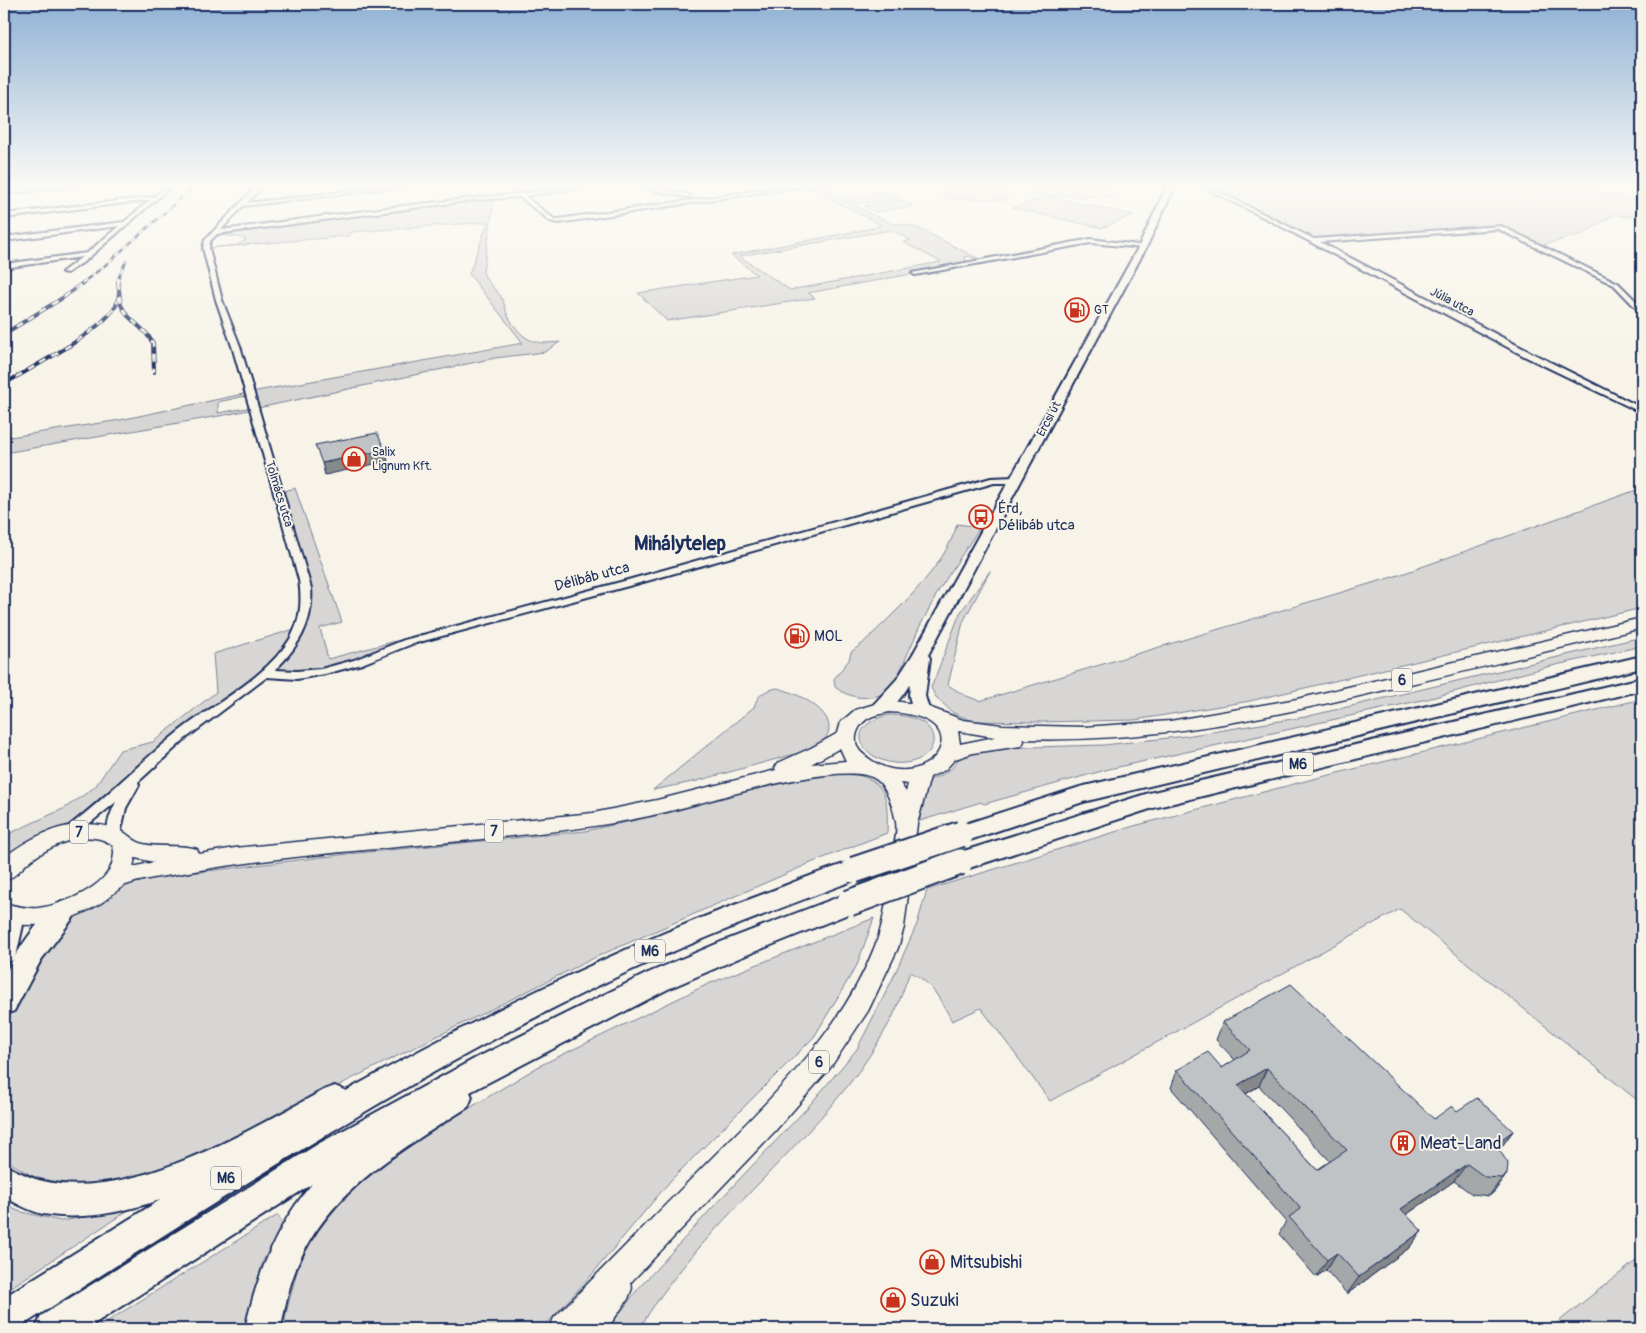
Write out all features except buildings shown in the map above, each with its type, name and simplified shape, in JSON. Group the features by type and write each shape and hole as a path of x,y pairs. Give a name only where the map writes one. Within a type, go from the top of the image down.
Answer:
{"highway":[{"name":"M6","path":"4,1317 235,1173 453,1048 582,981 711,924 854,870 1088,793 1642,662"},
{"name":"M6","path":"54,1329 329,1156 486,1067 658,981 849,903 960,862 1149,802 1286,766 1642,684"},
{"path":"4,1003 32,952 64,912"},
{"path":"4,952 8,914"},
{"path":"4,1181 16,1190 56,1201 81,1202 131,1194 190,1174 375,1079 453,1048"},
{"path":"263,1329 266,1308 279,1265 292,1239 314,1204 350,1168 372,1150 460,1095 486,1067"}],"main road":[{"name":"Ercsi út","path":"880,708 907,678 923,652 931,633 1142,246"},
{"name":"6","path":"907,824 896,792 874,771 849,753 846,736 848,729 856,718 880,708 904,707 920,710 937,719 965,728 997,732 1068,734 1125,732 1233,718 1355,692 1642,623"},
{"name":"Ercsi út","path":"920,710 917,696 923,652"},
{"name":"6","path":"874,771 902,777 921,774 941,764 948,754 951,744 949,733 937,719"},
{"name":"6","path":"948,754 992,744 1068,734"},
{"name":"7","path":"750,783 818,753 846,736"},
{"name":"7","path":"113,880 168,867 235,856 593,820 662,806 750,783 833,767 874,771"},
{"name":"6","path":"566,1329 796,1089 820,1060 859,1004 886,948 893,927 907,824 921,774"},
{"name":"7","path":"4,862 67,834 98,831 119,840 135,851 156,855 235,856"},
{"name":"7","path":"8,914 35,918 64,912 88,900 113,880 123,865 125,851 119,840"},
{"name":"7","path":"4,873 24,854"},
{"name":"6","path":"589,1329 643,1250"}],"street":[{"path":"65,272 99,246"},
{"name":"Tolmács utca","path":"67,834 140,774 181,736 264,673 292,643 301,628 306,613 306,591 236,346 219,300 206,246"},
{"path":"915,273 1063,246"},
{"name":"Júlia utca","path":"1322,246 1642,411"},
{"path":"1539,246 1608,279 1620,287 1642,311"},
{"path":"4,266 90,254"},
{"name":"Délibáb utca","path":"264,673 297,675 321,672 358,662 408,642 632,582 994,480 1015,480"},
{"name":"Tolmács utca","path":"119,840 115,819 120,806 140,774"}],"shaded area":[{"path":"479,246 487,246 483,272 501,297 513,324 530,340 543,343 560,342 545,352 495,358 225,415 4,453 4,438 120,420 262,390 523,343 469,274","holes":["250,395 253,407 218,413 218,402"]},
{"path":"778,246 796,246 739,256 790,290 941,262 911,246 954,246 979,259 965,256 966,261 955,266 808,293 815,298 667,321 638,293 757,275 731,255"},
{"path":"295,488 342,622 320,628 328,659 441,629 321,672 264,673 83,823 24,854 4,861 4,836 65,808 95,787 120,750 153,742 216,692 213,654 301,627 307,602 278,493"},
{"path":"1642,488 1642,608 1250,701 1135,720 973,721 953,713 936,697 931,688 960,613 990,571 963,622 948,685 964,695 980,701 1399,575"},
{"path":"957,524 980,527 939,590 919,628 894,685 888,691 866,698 849,695 835,687 834,679 849,660 851,652 889,618 931,573 942,557"},
{"path":"1642,637 1642,646 1547,667 1427,699 1109,769 984,804 981,802 920,821 920,804 924,786 931,779 942,775 952,768 961,756 968,752 995,748 1104,745 1186,736 1305,717"},
{"path":"777,688 800,696 821,711 827,720 829,729 825,739 813,749 697,781 653,790 754,707 757,699 762,694"},
{"path":"1642,699 1642,1104 1400,909 1050,1101 981,1008 952,1021 940,999 930,987 918,976 910,972 892,1018 859,1072 846,1088 685,1264 639,1329 608,1329 637,1290 807,1108 857,1049 892,980 917,924 927,890 1134,826 1313,779"},
{"path":"888,715 910,717 922,722 933,737 928,753 917,760 902,763 887,762 875,757 866,749 861,740 862,731 871,722"},
{"path":"846,772 860,775 870,780 878,785 883,792 887,809 887,833 813,862 596,957 349,1080 255,1132 199,1160 88,1189 42,1182 4,1159 4,1027 12,1006 55,931 77,914 133,880 348,854 585,831 664,814 790,780"},
{"path":"874,918 857,965 814,1037 671,1180 588,1279 542,1329 286,1329 285,1317 302,1252 352,1179 541,1065 708,984"},
{"path":"4,1204 18,1211 61,1221 130,1209 4,1292"},
{"path":"278,1215 283,1224 263,1261 244,1329 95,1329"},
{"path":"1642,1256 1642,1329 1549,1329"}],"railway":[{"path":"82,283 127,246"},
{"path":"118,282 126,261"},
{"path":"4,334 64,297 84,282"},
{"path":"118,282 121,305 127,315 146,333 153,343 154,372"},
{"path":"4,384 63,350 93,330 114,309 118,300 119,290"}],"place":[{"name":"GT","path":"1077,310"},
{"name":"Salix Lignum Kft.","path":"354,459"},
{"name":"Érd, Délibáb utca","path":"981,517"},
{"name":"MOL","path":"797,636"},
{"name":"Meat-Land","path":"1403,1143"},
{"name":"Mitsubishi","path":"932,1262"},
{"name":"Suzuki","path":"893,1300"}],"district":[{"name":"Mihálytelep","path":"680,543"}]}
